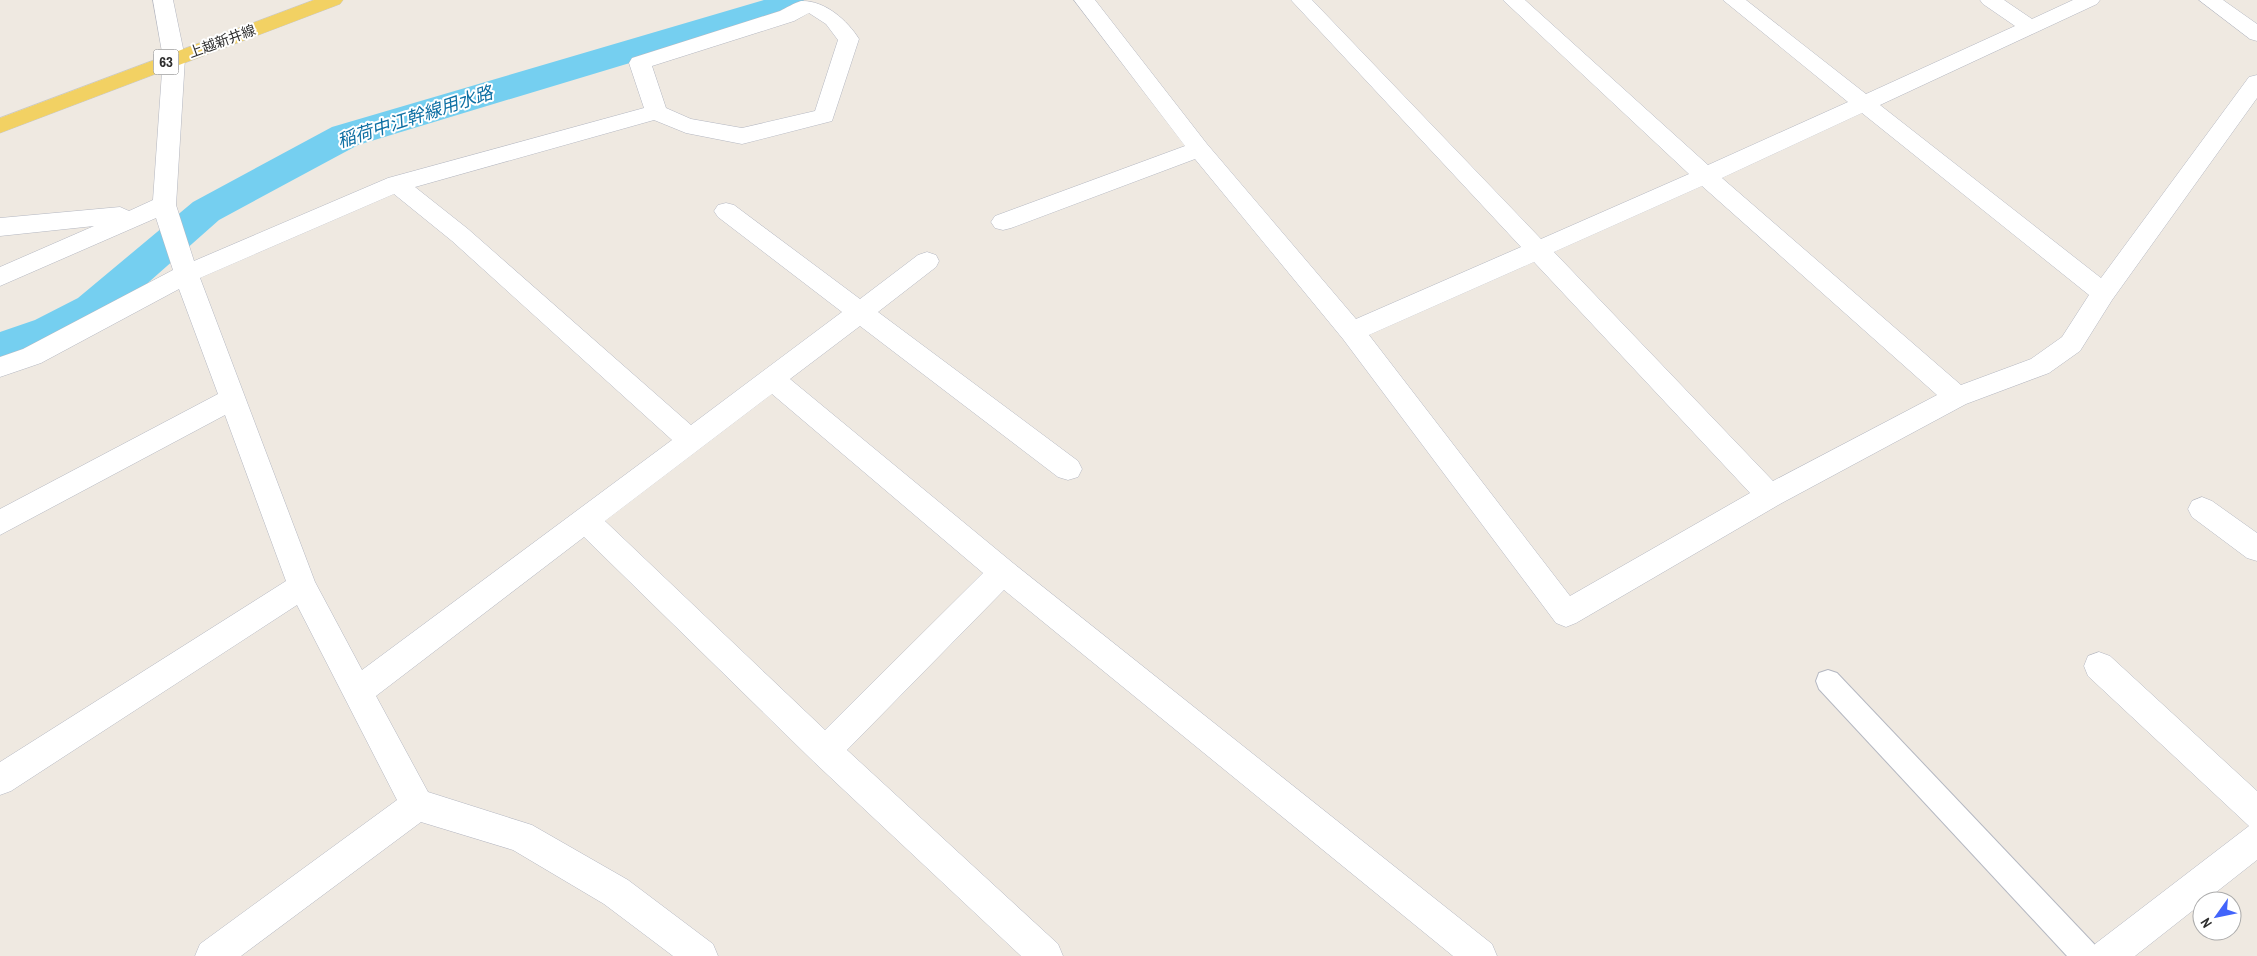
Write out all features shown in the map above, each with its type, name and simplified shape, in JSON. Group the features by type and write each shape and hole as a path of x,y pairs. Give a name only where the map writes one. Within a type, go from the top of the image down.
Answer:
{"main road":[{"name":"上越新井線","path":"0,126 174,58 332,0"}],"street":[{"path":"163,0 174,58 154,209 186,274 302,586 417,805 520,836 616,892 701,956"},
{"path":"1084,0 1199,149 1352,332 1566,614 1770,496 1956,397 2040,366 2071,344 2103,293 2257,82"},
{"path":"1301,0 1770,496"},
{"path":"1514,0 1705,176 1956,397"},
{"path":"1733,0 2103,293"},
{"path":"1990,0 2030,27"},
{"path":"1352,332 1705,176 2090,0"},
{"path":"2209,0 2257,34"},
{"path":"0,367 32,356 186,274 396,184 656,112 686,126 742,136 824,116 849,39 833,18 811,2 787,16 640,63 656,112"},
{"path":"1003,222 1199,149"},
{"path":"396,184 460,235 690,440"},
{"path":"0,227 154,209"},
{"path":"0,277 154,209"},
{"path":"726,211 1068,469"},
{"path":"357,692 927,261"},
{"path":"772,379 1004,572 1480,956"},
{"path":"0,523 232,399"},
{"path":"2202,509 2257,549"},
{"path":"586,520 824,751 1046,956"},
{"path":"824,751 1004,572"},
{"path":"0,780 302,586"},
{"path":"2098,666 2257,813"},
{"path":"212,956 417,805"},
{"path":"2107,956 2257,839"}],"lane":[{"path":"1828,681 2086,956"}],"waterway":[{"name":"稲荷中江幹線用水路","path":"0,348 49,331 92,309 206,211 345,136 770,10 788,0"}]}
